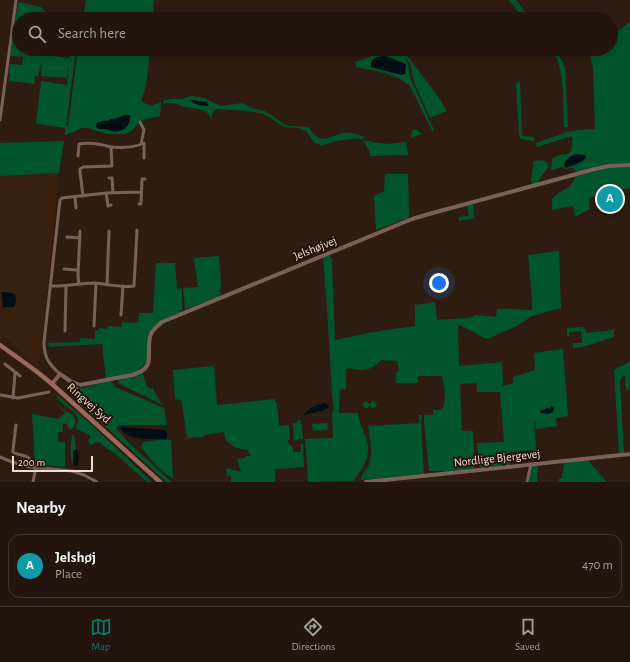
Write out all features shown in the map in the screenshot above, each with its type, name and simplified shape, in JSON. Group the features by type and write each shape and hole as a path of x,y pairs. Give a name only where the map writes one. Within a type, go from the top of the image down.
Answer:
{"main road":[{"name":"Ringvej Syd","path":"0,345 52,384 160,482"}],"street":[{"path":"14,12 16,0"},
{"path":"0,120 12,30"},
{"path":"140,122 144,130 141,144"},
{"path":"78,156 79,144 96,143 125,148 144,142 144,158"},
{"path":"82,196 80,169 83,167 112,166 111,146"},
{"name":"Jelshøjvej","path":"60,374 70,381 80,385 137,374 145,368 149,362 150,337 154,330 167,319 412,219 595,169 609,166 630,165"},
{"path":"109,178 112,178 112,193"},
{"path":"138,204 141,204 142,179 145,179"},
{"path":"52,384 60,374 47,359 44,350 44,342 59,202 62,198 141,192"},
{"path":"106,194 108,206 111,205"},
{"path":"75,197 76,208"},
{"path":"50,286 96,283 133,287 135,285 137,230"},
{"path":"79,284 78,270 80,231"},
{"path":"107,285 109,231"},
{"path":"67,237 80,238"},
{"path":"64,270 78,270"},
{"path":"94,326 96,283"},
{"path":"65,331 66,286"},
{"path":"121,315 123,286"},
{"path":"4,364 20,376"},
{"path":"13,398 15,373"},
{"path":"0,396 18,398 49,392"},
{"path":"16,425 13,452 17,455 30,458 30,467"},
{"name":"Nordlige Bjergevej","path":"366,482 630,454"},
{"path":"0,457 30,467 72,470 97,482"},
{"path":"527,482 531,464"},
{"path":"33,482 36,467"}],"shaded area":[{"path":"385,56 406,64 405,74 401,75 371,67 371,62 373,60 377,57"},
{"path":"191,101 207,102 209,106 197,104"},
{"path":"126,115 130,116 130,120 127,126 122,130 111,131 96,127 97,123"},
{"path":"575,154 586,155 586,158 579,163 565,168 564,164 566,160"},
{"path":"59,173 41,347 37,366 0,335 0,176"},
{"path":"1,292 15,294 15,306 3,307"},
{"path":"324,403 329,406 327,409 304,415 312,407"},
{"path":"551,406 554,408 553,412 548,414 540,413 541,410 547,408 550,409"},
{"path":"121,427 165,430 167,437 165,439 147,439 129,436 120,429"},
{"path":"74,450 78,451 79,456 78,465 76,466 73,464"}],"green space":[{"path":"86,0 154,0 153,12 84,12"},
{"path":"509,0 516,0 525,12 518,12"},
{"path":"18,2 41,7 46,12 16,12"},
{"path":"630,22 630,163 610,164 576,172 575,169 565,169 561,167 553,170 551,169 552,159 556,156 567,154 572,149 572,136 537,147 536,143 570,131 595,129 593,68 590,56 618,56 618,31"},
{"path":"12,41 12,56 52,56 70,58 70,56 75,56 66,126 68,126 77,56 149,56 146,82 141,101 150,106 161,102 160,116 142,120 130,132 125,134 107,134 89,128 81,128 65,135 65,128 36,124 41,81 67,85 69,67 67,78 41,76 41,64 38,76 35,76 34,84 9,81 10,73 8,73 10,64 22,65 23,57 10,56"},
{"path":"370,56 404,56 408,64 410,78 434,130 432,131 410,86 391,75 356,67 355,62"},
{"path":"404,56 407,56 437,95 447,111 430,118 414,82 410,63"},
{"path":"555,56 559,56 565,69 568,127 564,127 563,90 558,63"},
{"path":"519,81 522,134 523,136 534,137 534,141 520,138 516,84"},
{"path":"192,96 204,98 221,106 242,103 251,108 265,111 289,126 308,127 316,136 322,139 346,133 356,134 368,139 363,138 362,140 354,138 336,141 322,146 314,142 306,131 299,128 284,127 261,113 217,109 213,113 212,122 210,116 202,110 184,107 174,103 163,103 163,101 170,99 181,99"},
{"path":"416,129 422,134 411,138 413,130"},
{"path":"362,140 390,144 406,142 408,155 370,156 369,149"},
{"path":"64,141 59,173 0,176 0,143"},
{"path":"542,160 548,163 548,167 537,183 532,184 531,179 534,161"},
{"path":"630,167 630,188 616,191 616,206 604,207 602,195 589,198 590,209 575,217 573,206 552,210 552,199 558,193 569,187 575,179 574,177 608,168"},
{"path":"385,174 408,174 409,216 408,218 376,230 374,196 384,191"},
{"path":"473,204 474,218 459,221 459,217 469,215 467,206"},
{"path":"559,251 561,308 532,316 517,326 487,339 458,325 459,366 502,362 503,386 513,383 513,377 535,370 534,353 563,349 568,416 556,418 557,426 536,429 534,421 536,450 510,452 510,465 479,467 477,443 504,442 500,392 477,392 477,383 460,384 462,431 473,431 475,467 460,470 429,471 424,415 433,415 433,410 441,410 443,406 445,394 442,376 418,376 418,383 396,383 396,372 399,371 397,361 381,360 366,370 346,369 346,389 340,390 339,413 358,413 366,437 368,450 364,466 353,481 308,482 305,439 333,438 332,412 334,411 323,257 329,255 332,259 335,340 379,331 415,326 415,305 435,302 437,320 468,318 476,315 496,317 497,309 532,310 528,255"},
{"path":"219,256 221,282 220,297 185,309 183,288 198,287 194,258"},
{"path":"156,263 175,263 177,289 182,288 182,309 181,312 162,320 151,330 148,338 146,363 140,369 134,373 106,379 102,344 49,347 48,343 80,342 80,338 95,339 95,330 98,331 99,328 107,329 108,326 122,327 122,322 138,323 139,313 153,313"},
{"path":"584,327 586,333 614,330 614,337 586,346 573,348 573,343 582,343 581,331 569,332 569,336 567,336 567,328"},
{"path":"630,362 629,390 626,390 625,375 620,381 624,453 619,453 614,370"},
{"path":"214,366 217,405 275,399 275,403 277,403 279,426 289,425 290,439 287,441 293,448 293,452 301,452 301,444 303,444 304,467 275,469 275,482 231,482 231,476 227,476 226,468 241,472 237,459 251,456 249,452 231,445 226,440 224,432 204,435 203,437 187,438 182,403 180,400 175,399 173,370"},
{"path":"143,374 147,387 153,389 162,405 118,383 118,380"},
{"path":"111,381 115,387 164,408 167,425 119,425 116,428 127,441 172,482 166,482 70,394 72,392 73,385 83,388"},
{"path":"55,393 94,427 152,482 147,482 117,455 98,442 90,445 88,440 91,436 75,428 78,420 77,416 62,403"},
{"path":"366,401 370,404 372,401 375,402 377,404 376,407 372,408 370,405 368,408 365,408 363,403"},
{"path":"58,404 75,417 75,424 71,430 68,428 67,424 64,424 62,425 63,432 58,432 58,442 65,442 65,467 35,465 32,414 58,419 65,413"},
{"path":"419,415 422,415 421,423 424,474 361,480 369,464 371,454 368,426 419,423"},
{"path":"301,420 303,439 294,440 293,423 297,423 297,421"},
{"path":"327,423 328,430 313,431 312,424"},
{"path":"72,435 74,435 76,448 73,452 73,464 71,454"},
{"path":"171,440 173,478 160,469 141,447 143,442"},
{"path":"588,460 607,482 558,482 559,479 562,478 564,463"},
{"path":"532,466 538,466 537,482 528,482"}],"place":[{"name":"Jelshøj","path":"610,199"}]}
